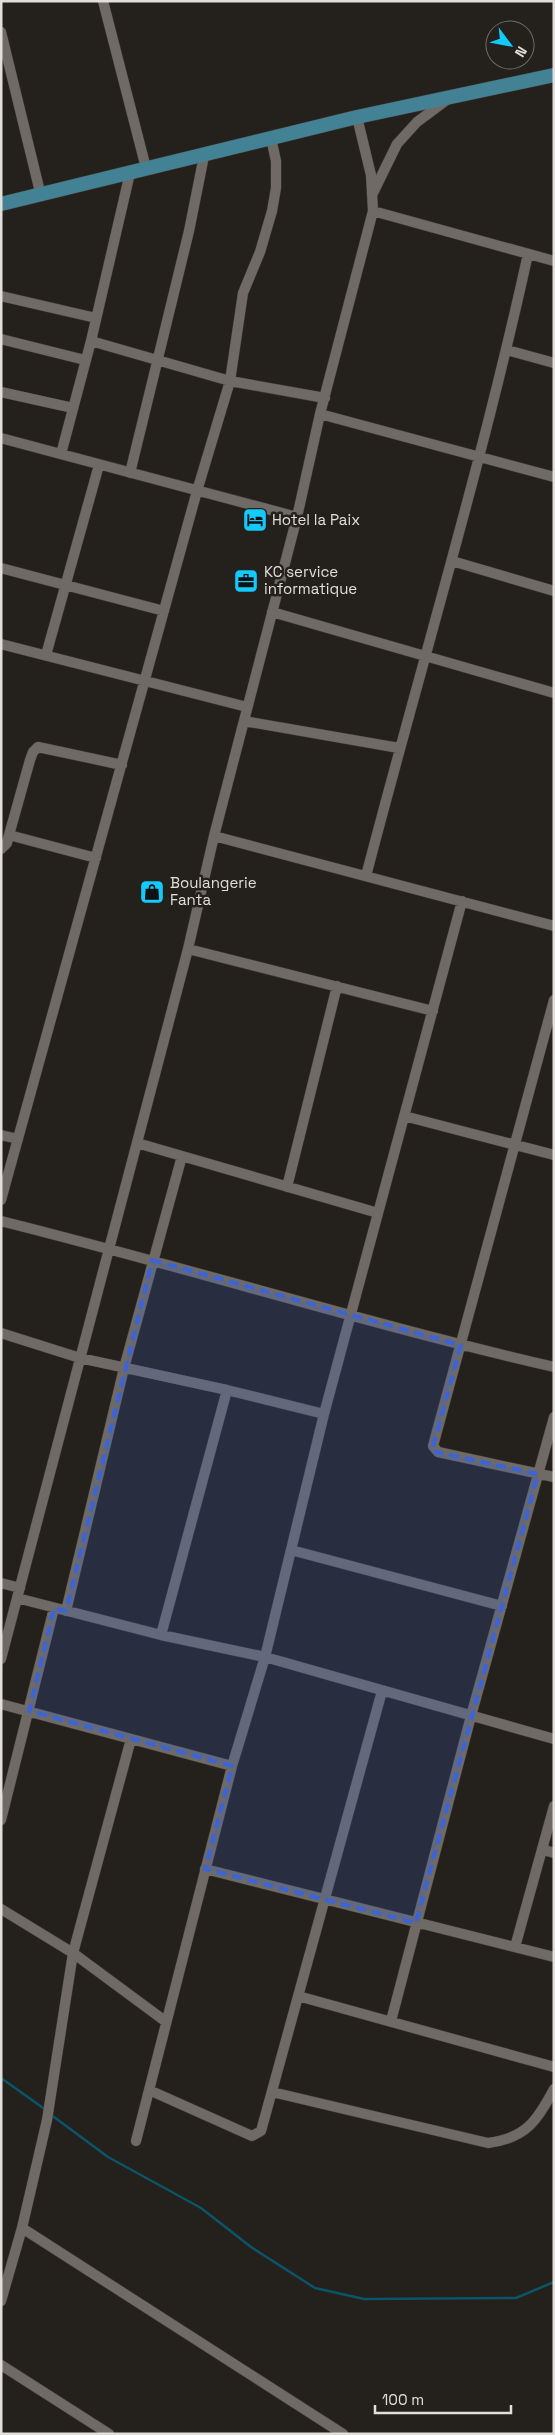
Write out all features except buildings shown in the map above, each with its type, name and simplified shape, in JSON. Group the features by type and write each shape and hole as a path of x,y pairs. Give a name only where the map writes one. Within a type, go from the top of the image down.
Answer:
{"main road":[{"path":"1,204 41,196 130,172 204,156 357,117 554,75"}],"street":[{"path":"102,1 146,168"},
{"path":"1,32 41,196"},
{"path":"372,194 397,144 406,133 417,122 453,96"},
{"path":"1,1659 188,949 214,836 297,517 320,414 373,211 368,156 357,117"},
{"path":"1,1200 197,491 230,381 236,352 239,308 260,252 274,196 276,162 271,138"},
{"path":"130,473 198,194 204,156"},
{"path":"61,454 96,318 130,172"},
{"path":"373,211 554,261"},
{"path":"366,876 399,748 452,561 507,350 528,254"},
{"path":"1,296 96,318"},
{"path":"1,340 85,360"},
{"path":"90,340 230,381 325,398"},
{"path":"507,350 554,363"},
{"path":"1,392 73,408"},
{"path":"320,414 554,477"},
{"path":"1,438 297,517"},
{"path":"46,655 100,465"},
{"path":"452,561 554,591"},
{"path":"1,568 164,611"},
{"path":"272,612 554,693"},
{"path":"1,644 247,706"},
{"path":"244,721 399,748"},
{"path":"1,849 7,843 30,760 33,752 38,747 122,765"},
{"path":"9,834 96,858"},
{"path":"214,836 554,926"},
{"path":"136,2140 232,1766 265,1658 350,1315 462,901"},
{"path":"188,949 433,1010"},
{"path":"287,1187 337,986"},
{"path":"554,1000 433,1446 438,1452 554,1477"},
{"path":"404,1116 554,1155"},
{"path":"1,1135 18,1139"},
{"path":"137,1143 378,1213"},
{"path":"66,1611 124,1368 182,1156"},
{"path":"1,1221 109,1248 461,1345 554,1366"},
{"path":"1,1333 80,1358 227,1390 324,1414"},
{"path":"161,1635 227,1390"},
{"path":"391,2021 471,1716 554,1417"},
{"path":"291,1550 502,1606"},
{"path":"1,1583 18,1593 54,1608 161,1635 265,1658 554,1739"},
{"path":"1,1820 54,1608"},
{"path":"149,2090 252,2136 261,2131 382,1691"},
{"path":"1,1704 232,1766"},
{"path":"1,2301 22,2228 47,2120 73,1953 131,1739"},
{"path":"515,1947 554,1806"},
{"path":"542,1849 554,1853"},
{"path":"205,1869 554,1957"},
{"path":"1,1909 73,1953 165,2021"},
{"path":"298,1996 554,2066"},
{"path":"272,2092 488,2143 506,2141 522,2134 535,2119 554,2089"},
{"path":"22,2228 343,2434"},
{"path":"1,2365 109,2434"}],"highlighted area":[{"path":"152,1260 461,1345 432,1451 538,1474 416,1923 205,1869 232,1766 29,1711 54,1608 66,1611"}],"waterway":[{"path":"1,2078 46,2110"},
{"path":"50,2114 108,2157 201,2208 251,2247 315,2288 364,2299 516,2298 554,2282"}],"place":[{"name":"Hotel la Paix","path":"255,520"},
{"name":"KC service informatique","path":"246,581"},
{"name":"Boulangerie Fanta","path":"152,892"}]}
